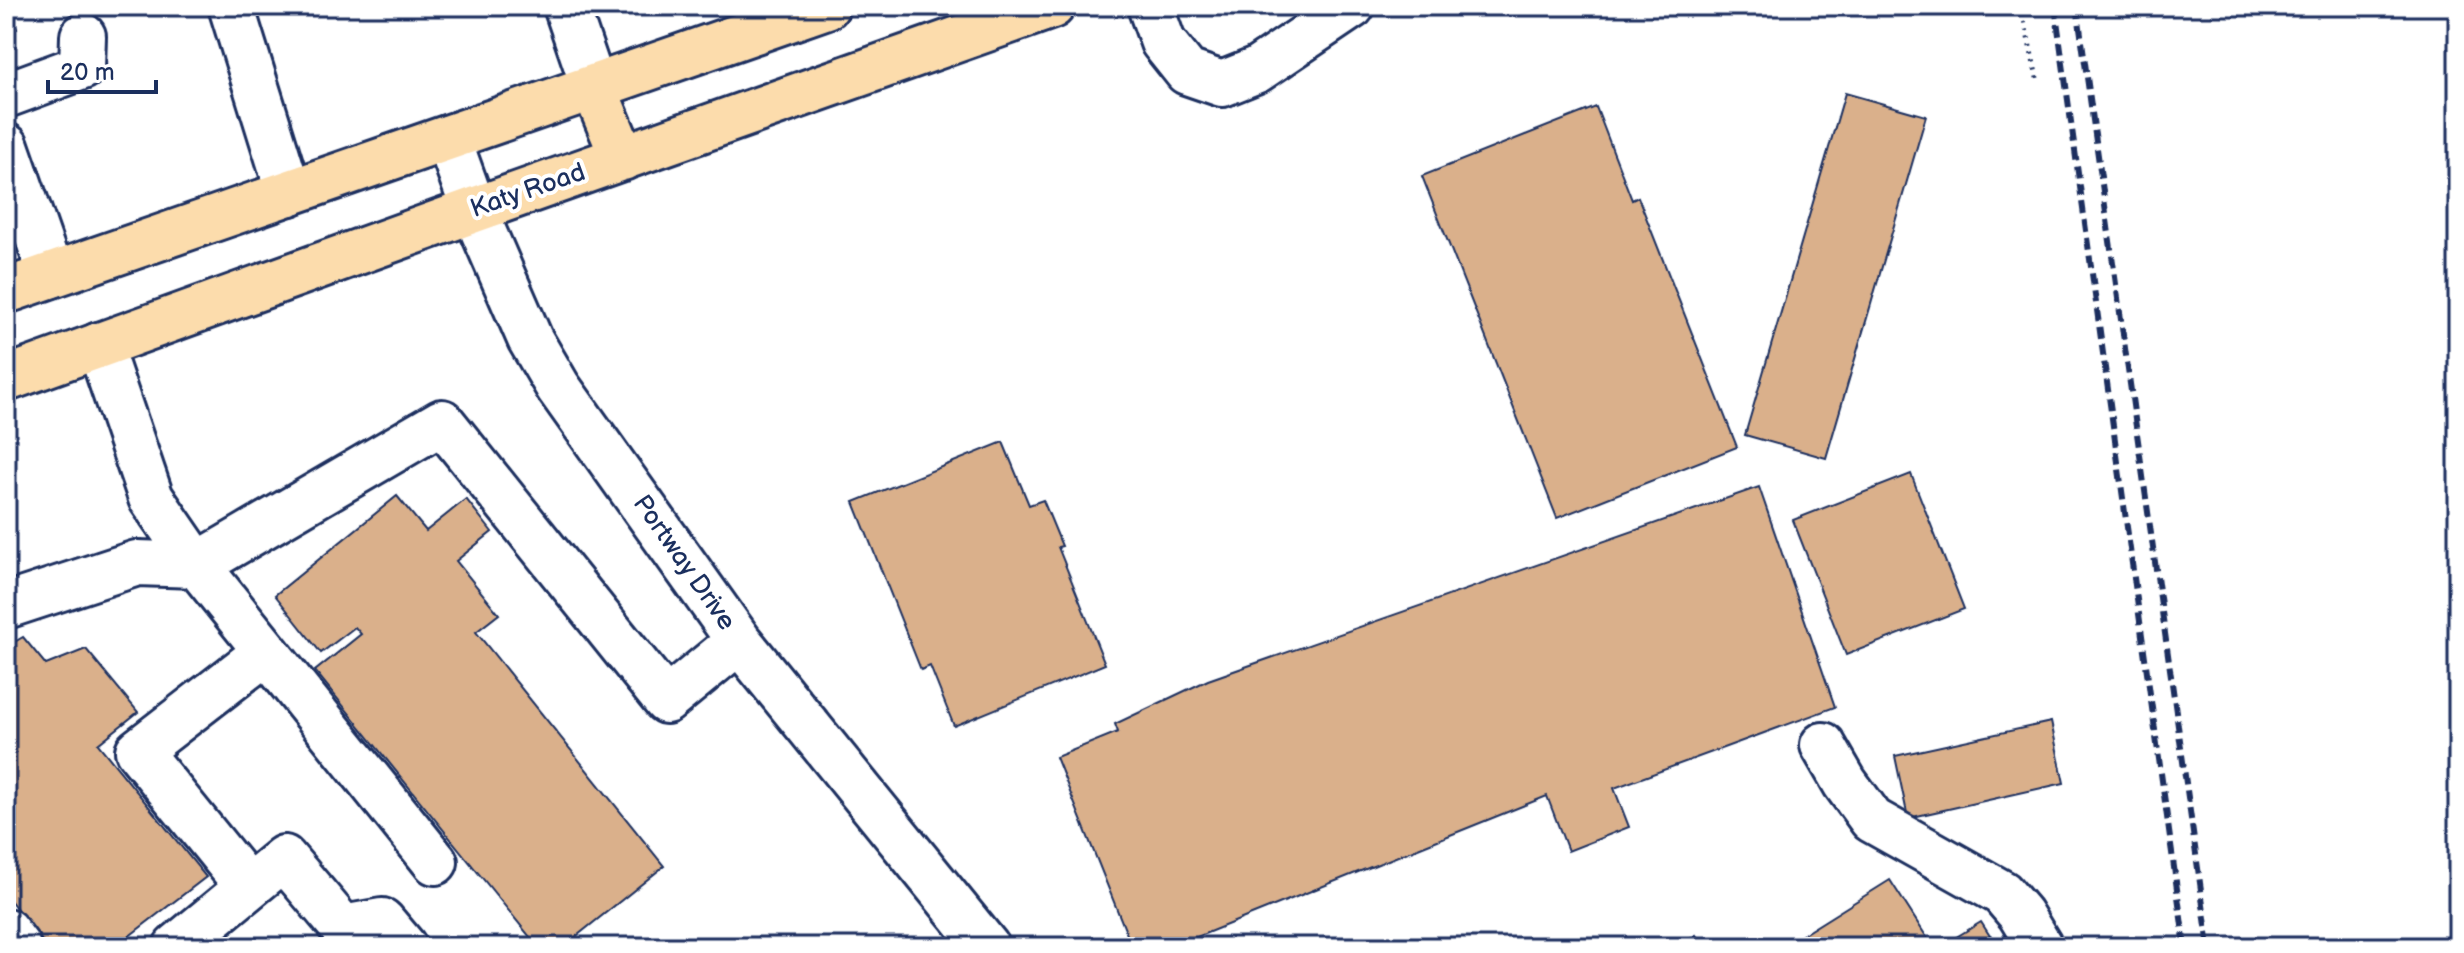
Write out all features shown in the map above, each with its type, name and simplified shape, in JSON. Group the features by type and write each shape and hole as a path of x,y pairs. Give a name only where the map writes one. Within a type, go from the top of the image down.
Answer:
{"main road":[{"path":"6,291 827,6"},
{"name":"Katy Road","path":"6,379 1052,6"},
{"path":"594,88 623,158"}],"street":[{"path":"231,6 289,193"},
{"path":"566,6 594,88"},
{"path":"1150,6 1163,42 1187,72 1222,84 1257,70 1352,6"},
{"path":"6,95 82,67 83,36"},
{"name":"Portway Drive","path":"448,138 474,210 530,339 558,387 739,641 987,947"},
{"path":"6,146 51,275"},
{"path":"99,345 151,498 197,565 435,862"},
{"path":"6,606 137,563 197,565 442,422 666,701 739,641"},
{"path":"248,887 138,751 266,652"},
{"path":"1823,745 1872,820 2002,893 2020,914 2040,947"},
{"path":"176,947 284,858 332,938 382,921 404,947"},
{"path":"6,931 18,947"}],"path":[{"path":"2021,6 2037,78"}],"building":[{"path":"6,6 9,6 17,29 6,33"},
{"path":"1845,93 1926,116 1826,458 1745,435"},
{"path":"1596,107 1632,200 1638,197 1737,447 1557,518 1422,176"},
{"path":"1003,442 1029,505 1043,500 1062,546 1058,547 1105,664 954,726 930,666 921,670 854,502"},
{"path":"1911,474 1964,609 1846,655 1793,520"},
{"path":"1759,487 1835,707 1614,788 1629,827 1568,851 1547,796 1172,947 1132,947 1056,757 1118,732 1115,724 1208,680"},
{"path":"397,496 426,531 466,499 492,532 456,561 499,614 476,632 664,866 563,947 538,947 315,671 361,634 355,627 321,653 275,595"},
{"path":"23,637 46,665 86,649 138,712 98,744 206,877 115,947 47,947 6,895 6,647"},
{"path":"2051,722 2064,783 1908,818 1895,756"},
{"path":"1890,880 1933,947 1783,947"},
{"path":"1981,922 1997,947 1940,947"},
{"path":"1696,935 1704,947 1678,947"}],"railway":[{"path":"2055,6 2185,947"},
{"path":"2077,6 2209,947"}]}
